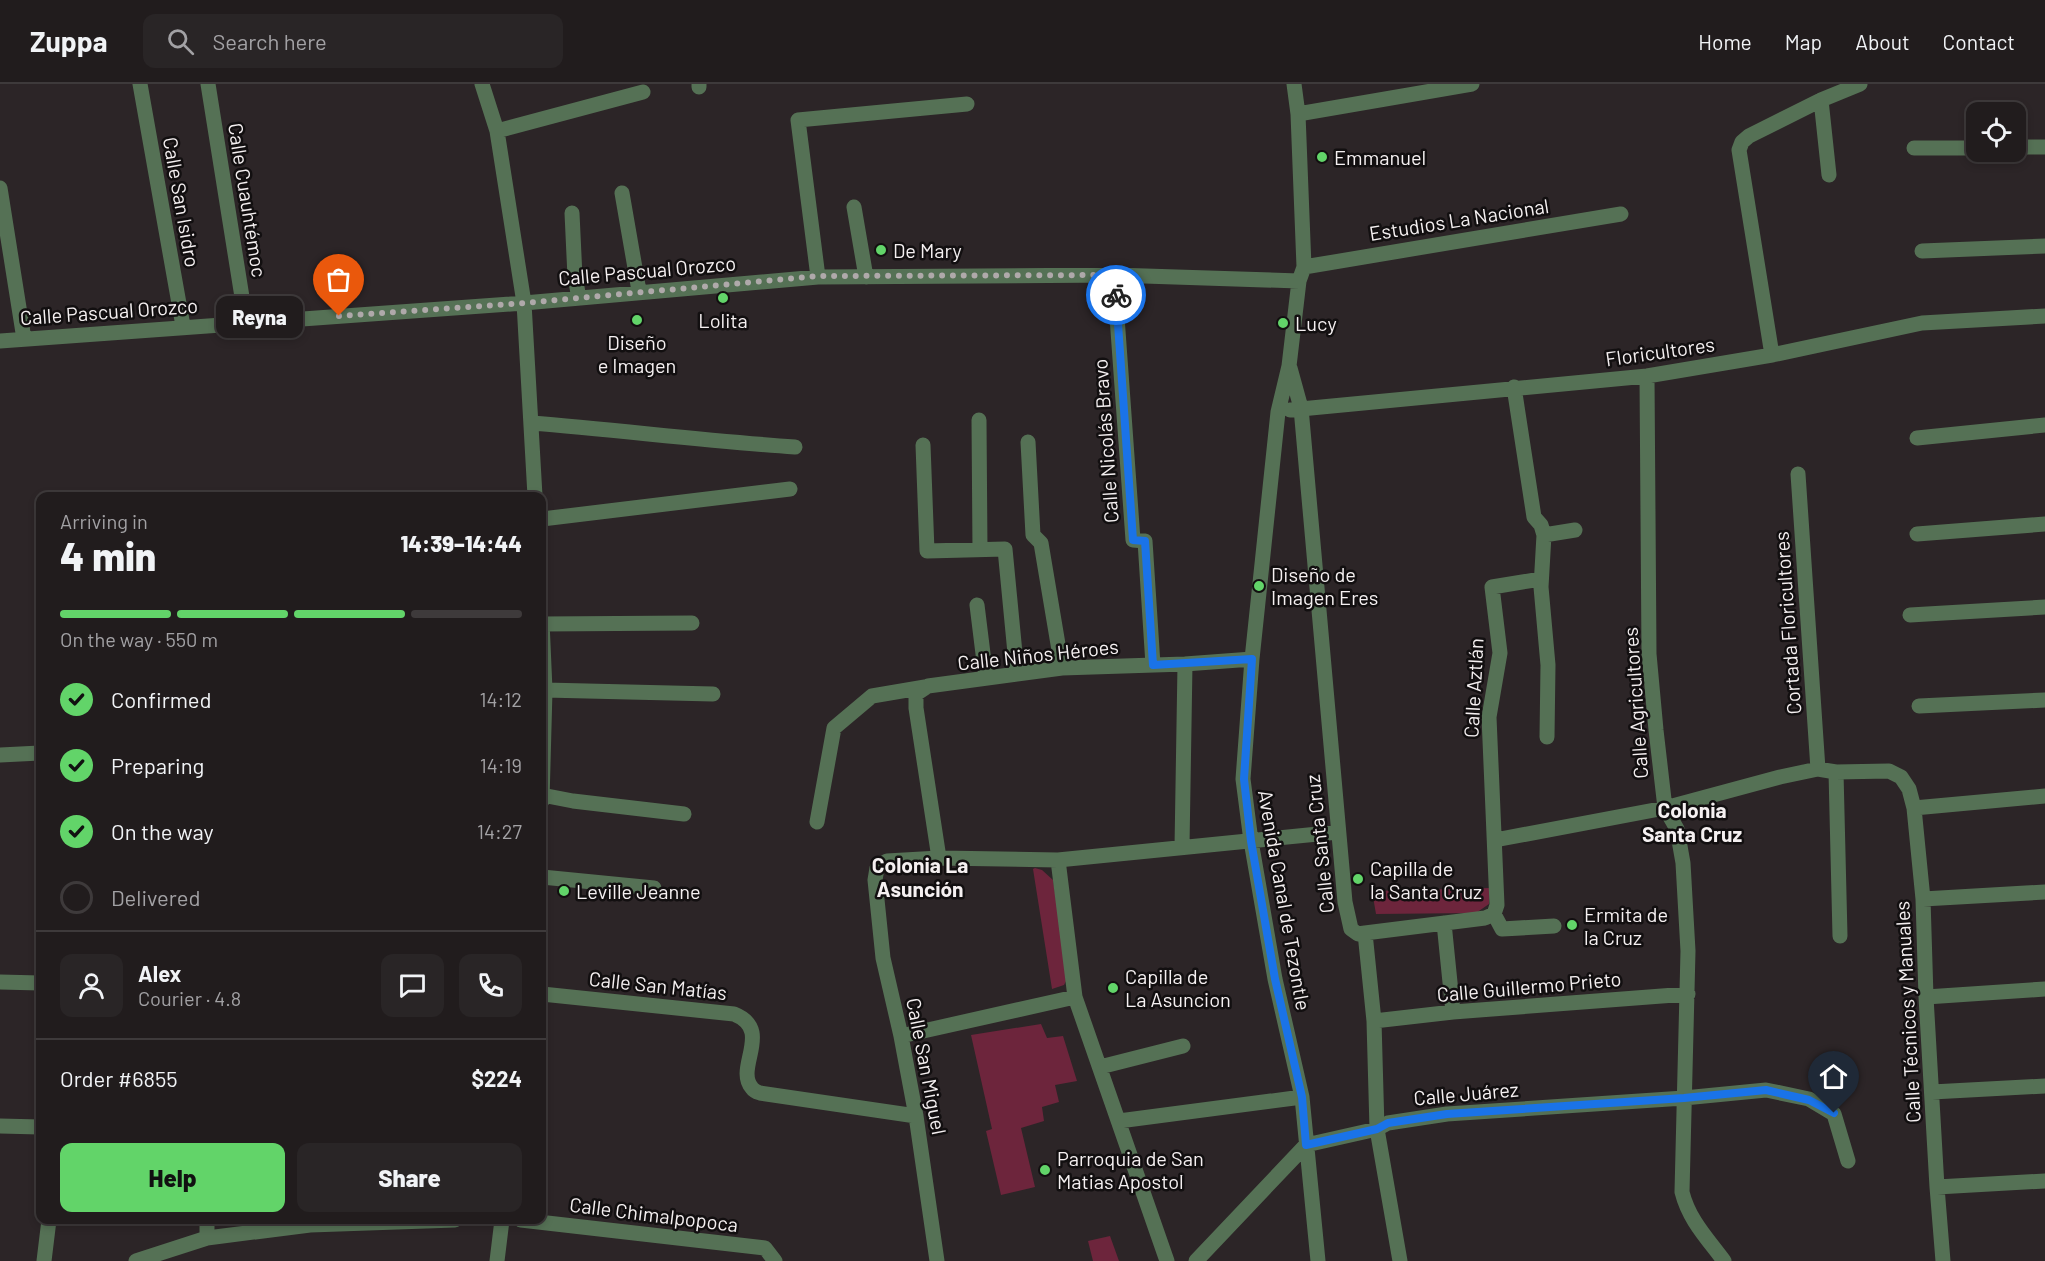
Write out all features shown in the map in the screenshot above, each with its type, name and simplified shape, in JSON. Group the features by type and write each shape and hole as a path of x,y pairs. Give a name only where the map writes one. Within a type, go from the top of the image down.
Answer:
{"street":[{"name":"Calle San Isidro","path":"140,84 183,326"},
{"name":"Calle Cuauhtémoc","path":"208,84 246,322"},
{"path":"482,84 497,131 524,303 535,492"},
{"name":"Avenida Canal de Tezontle","path":"1294,84 1298,114 1301,274 1289,366 1278,412 1252,659 1244,779 1251,841 1275,979 1302,1097 1318,1261"},
{"path":"1298,114 1472,84"},
{"path":"1772,355 1739,150 1742,142 1749,136 1845,87 1860,84"},
{"path":"497,131 643,92"},
{"path":"1821,100 1829,175"},
{"path":"819,276 798,120 967,104"},
{"path":"2026,147 2045,147"},
{"path":"1914,148 1966,148"},
{"path":"0,188 24,339"},
{"path":"622,193 639,291"},
{"path":"854,207 866,277"},
{"path":"572,213 575,277 579,298"},
{"name":"Estudios La Nacional","path":"1301,274 1621,214"},
{"path":"1923,252 2045,246"},
{"name":"Calle Pascual Orozco","path":"0,341 524,303 819,276 1301,274"},
{"name":"Calle Nicolás Bravo","path":"1114,275 1133,540 1145,541 1153,665"},
{"name":"Floricultores","path":"1278,412 1514,387 1647,376 1772,355 1923,323 2045,316"},
{"name":"Avenida Canal de Tezontle","path":"1289,366 1301,408"},
{"name":"Calle Agricultores","path":"1647,376 1649,654 1665,808 1677,829 1683,863 1688,951 1689,994 1684,1098 1683,1192 1686,1208 1698,1230 1724,1261"},
{"path":"1514,387 1534,518 1541,525 1544,535 1541,579 1548,665 1547,737"},
{"name":"Calle Santa Cruz","path":"1301,408 1345,902 1351,929 1358,934 1365,933"},
{"path":"979,420 980,550"},
{"path":"531,423 706,441 795,447"},
{"path":"1917,438 2045,425"},
{"path":"1028,442 1033,535 1041,543 1062,668"},
{"path":"923,445 927,551 1005,549 1017,674"},
{"name":"Cortada Floricultores","path":"1798,474 1818,769"},
{"path":"546,519 790,489"},
{"path":"1917,534 2045,524"},
{"path":"1544,535 1575,530"},
{"name":"Calle Aztlán","path":"1494,914 1497,905 1489,717 1500,653 1492,586 1541,579"},
{"path":"977,605 986,678"},
{"path":"1910,615 2045,607"},
{"path":"546,623 692,623"},
{"name":"Calle Niños Héroes","path":"818,822 834,728 872,696 1062,668 1185,664 1252,659"},
{"path":"1182,847 1185,664"},
{"path":"928,686 916,694 916,708 939,858 1058,860 1338,832"},
{"path":"546,690 713,694"},
{"path":"1919,706 2045,699"},
{"path":"0,755 36,753"},
{"path":"1495,840 1665,808 1818,769 1836,772 1840,936"},
{"name":"Calle Técnicos y Manuales","path":"1836,772 1889,771 1901,777 1909,789 1914,808 1923,899 1926,997 1943,1261"},
{"path":"546,796 684,814"},
{"path":"1914,808 2045,796"},
{"name":"Calle San Miguel","path":"937,1261 916,1116 883,958 875,879 877,868 887,861 939,858"},
{"path":"1058,860 1075,997 1167,1261"},
{"path":"546,877 654,888"},
{"path":"1923,899 2045,892"},
{"path":"1400,1261 1377,1129 1374,1021 1365,933 1485,918 1494,914 1502,929 1554,926"},
{"path":"1444,923 1453,1012"},
{"path":"0,982 36,983"},
{"path":"1926,997 2045,989"},
{"name":"Calle San Matías","path":"546,994 735,1014 744,1018 751,1026 748,1078 752,1088 760,1093 916,1116"},
{"name":"Calle Guillermo Prieto","path":"1374,1021 1453,1012 1689,994"},
{"path":"901,1036 1075,997"},
{"path":"1100,1067 1183,1046"},
{"path":"1932,1092 2045,1086"},
{"name":"Calle Juárez","path":"1306,1145 1377,1129 1388,1123 1447,1114 1684,1098 1766,1090 1809,1100 1834,1113 1848,1161"},
{"path":"1119,1121 1302,1097"},
{"path":"0,1125 36,1127"},
{"path":"1196,1261 1306,1145"},
{"path":"1937,1187 2045,1181"},
{"name":"Calle Chimalpopoca","path":"546,1223 765,1248 775,1261"},
{"path":"44,1261 49,1224"},
{"path":"207,1224 207,1238"},
{"path":"136,1261 207,1238 285,1224"},
{"path":"497,1261 502,1224"}],"shaded area":[{"path":"1033,869 1042,870 1053,880 1068,977 1064,985 1052,989"},
{"path":"1490,888 1489,904 1476,913 1376,914 1372,891"},
{"path":"1041,1024 1047,1038 1063,1036 1077,1081 1055,1085 1059,1102 1042,1107 1044,1121 1021,1128 1035,1187 1001,1195 986,1131 992,1129 971,1035"},
{"path":"1110,1236 1119,1261 1093,1261 1088,1241"}],"way so far":[{"path":"339,316 524,303 819,276 1114,275 1116,295"}],"place":[{"name":"Emmanuel","path":"1322,157"},
{"name":"De Mary","path":"881,250"},
{"name":"Lolita","path":"723,298"},
{"name":"Reyna","path":"339,316"},
{"name":"Diseño e Imagen","path":"637,320"},
{"name":"Lucy","path":"1283,323"},
{"name":"Diseño de Imagen Eres","path":"1259,586"},
{"name":"Capilla de la Santa Cruz","path":"1358,879"},
{"name":"Leville Jeanne","path":"564,891"},
{"name":"Ermita de la Cruz","path":"1572,925"},
{"name":"Capilla de La Asuncion","path":"1113,988"},
{"name":"Parroquia de San Matias Apostol","path":"1045,1170"}],"district":[{"name":"Colonia Santa Cruz","path":"1692,821"},
{"name":"Colonia La Asunción","path":"920,876"}],"route":[{"path":"1116,295 1133,540 1145,541 1153,665 1252,659 1244,779 1251,841 1275,979 1302,1097 1306,1145 1377,1129 1388,1123 1447,1114 1684,1098 1766,1090 1809,1100 1834,1113"}]}
